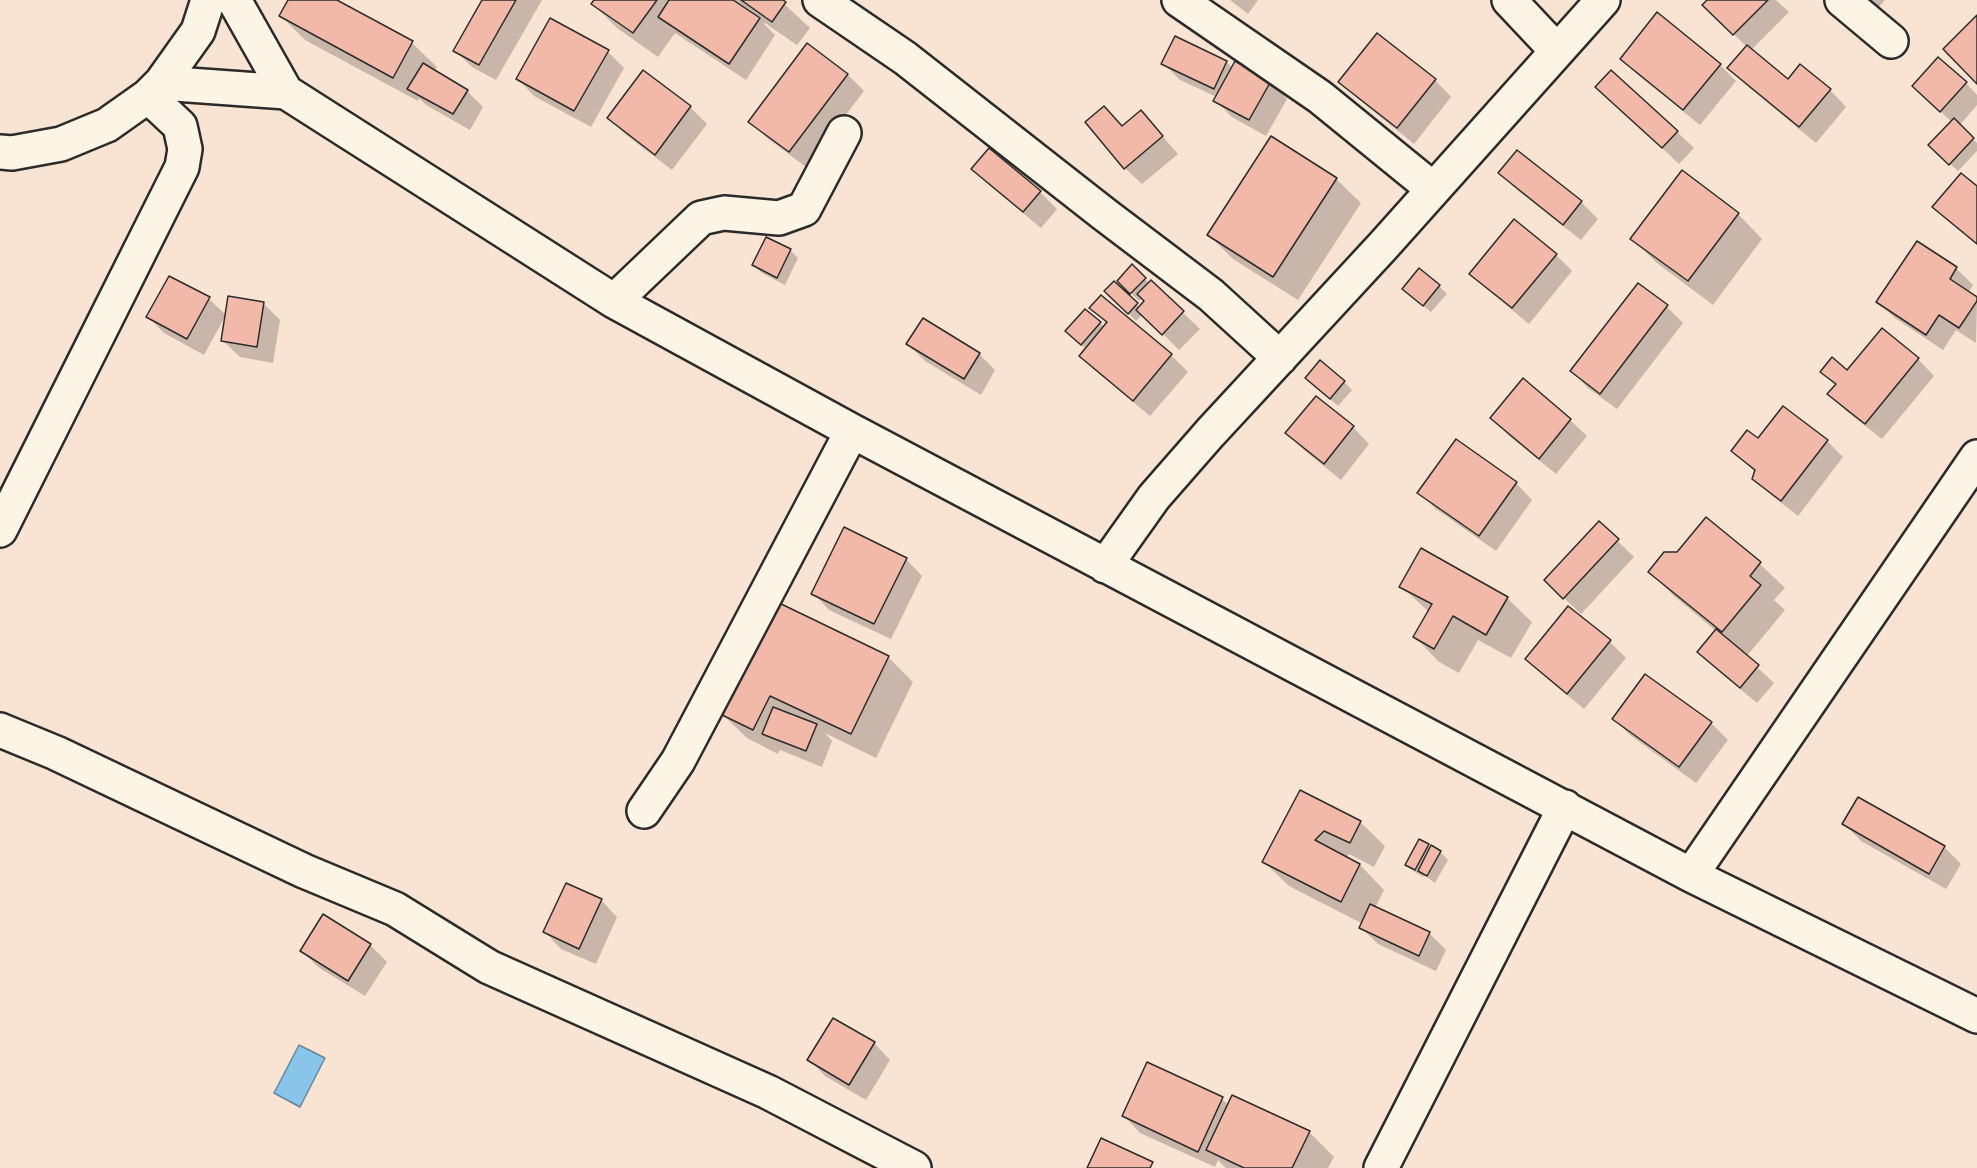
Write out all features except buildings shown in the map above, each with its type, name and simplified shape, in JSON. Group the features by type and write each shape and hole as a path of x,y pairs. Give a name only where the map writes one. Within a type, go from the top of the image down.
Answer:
{"street":[{"path":"0,152 12,153 61,144 107,125 155,89 198,31 208,0"},
{"path":"234,0 286,92 614,301 1105,566 1691,875 1977,1016"},
{"path":"820,0 861,12 905,58 1211,295 1280,358"},
{"path":"1179,0 1320,97 1432,189"},
{"path":"1509,0 1557,51"},
{"path":"1105,566 1154,497 1210,433 1603,0"},
{"path":"1842,0 1892,41"},
{"path":"155,89 286,92"},
{"path":"0,530 182,167 185,149 180,126 155,89"},
{"path":"614,301 701,218 723,213 779,218 804,209 844,133"},
{"path":"644,811 678,761 852,431"},
{"path":"1691,875 1977,456"},
{"path":"0,730 56,753 304,871 395,909 489,967 768,1092 914,1168"},
{"path":"1381,1168 1565,807"}],"water":[{"path":"299,1045 325,1058 300,1107 274,1093"}]}
